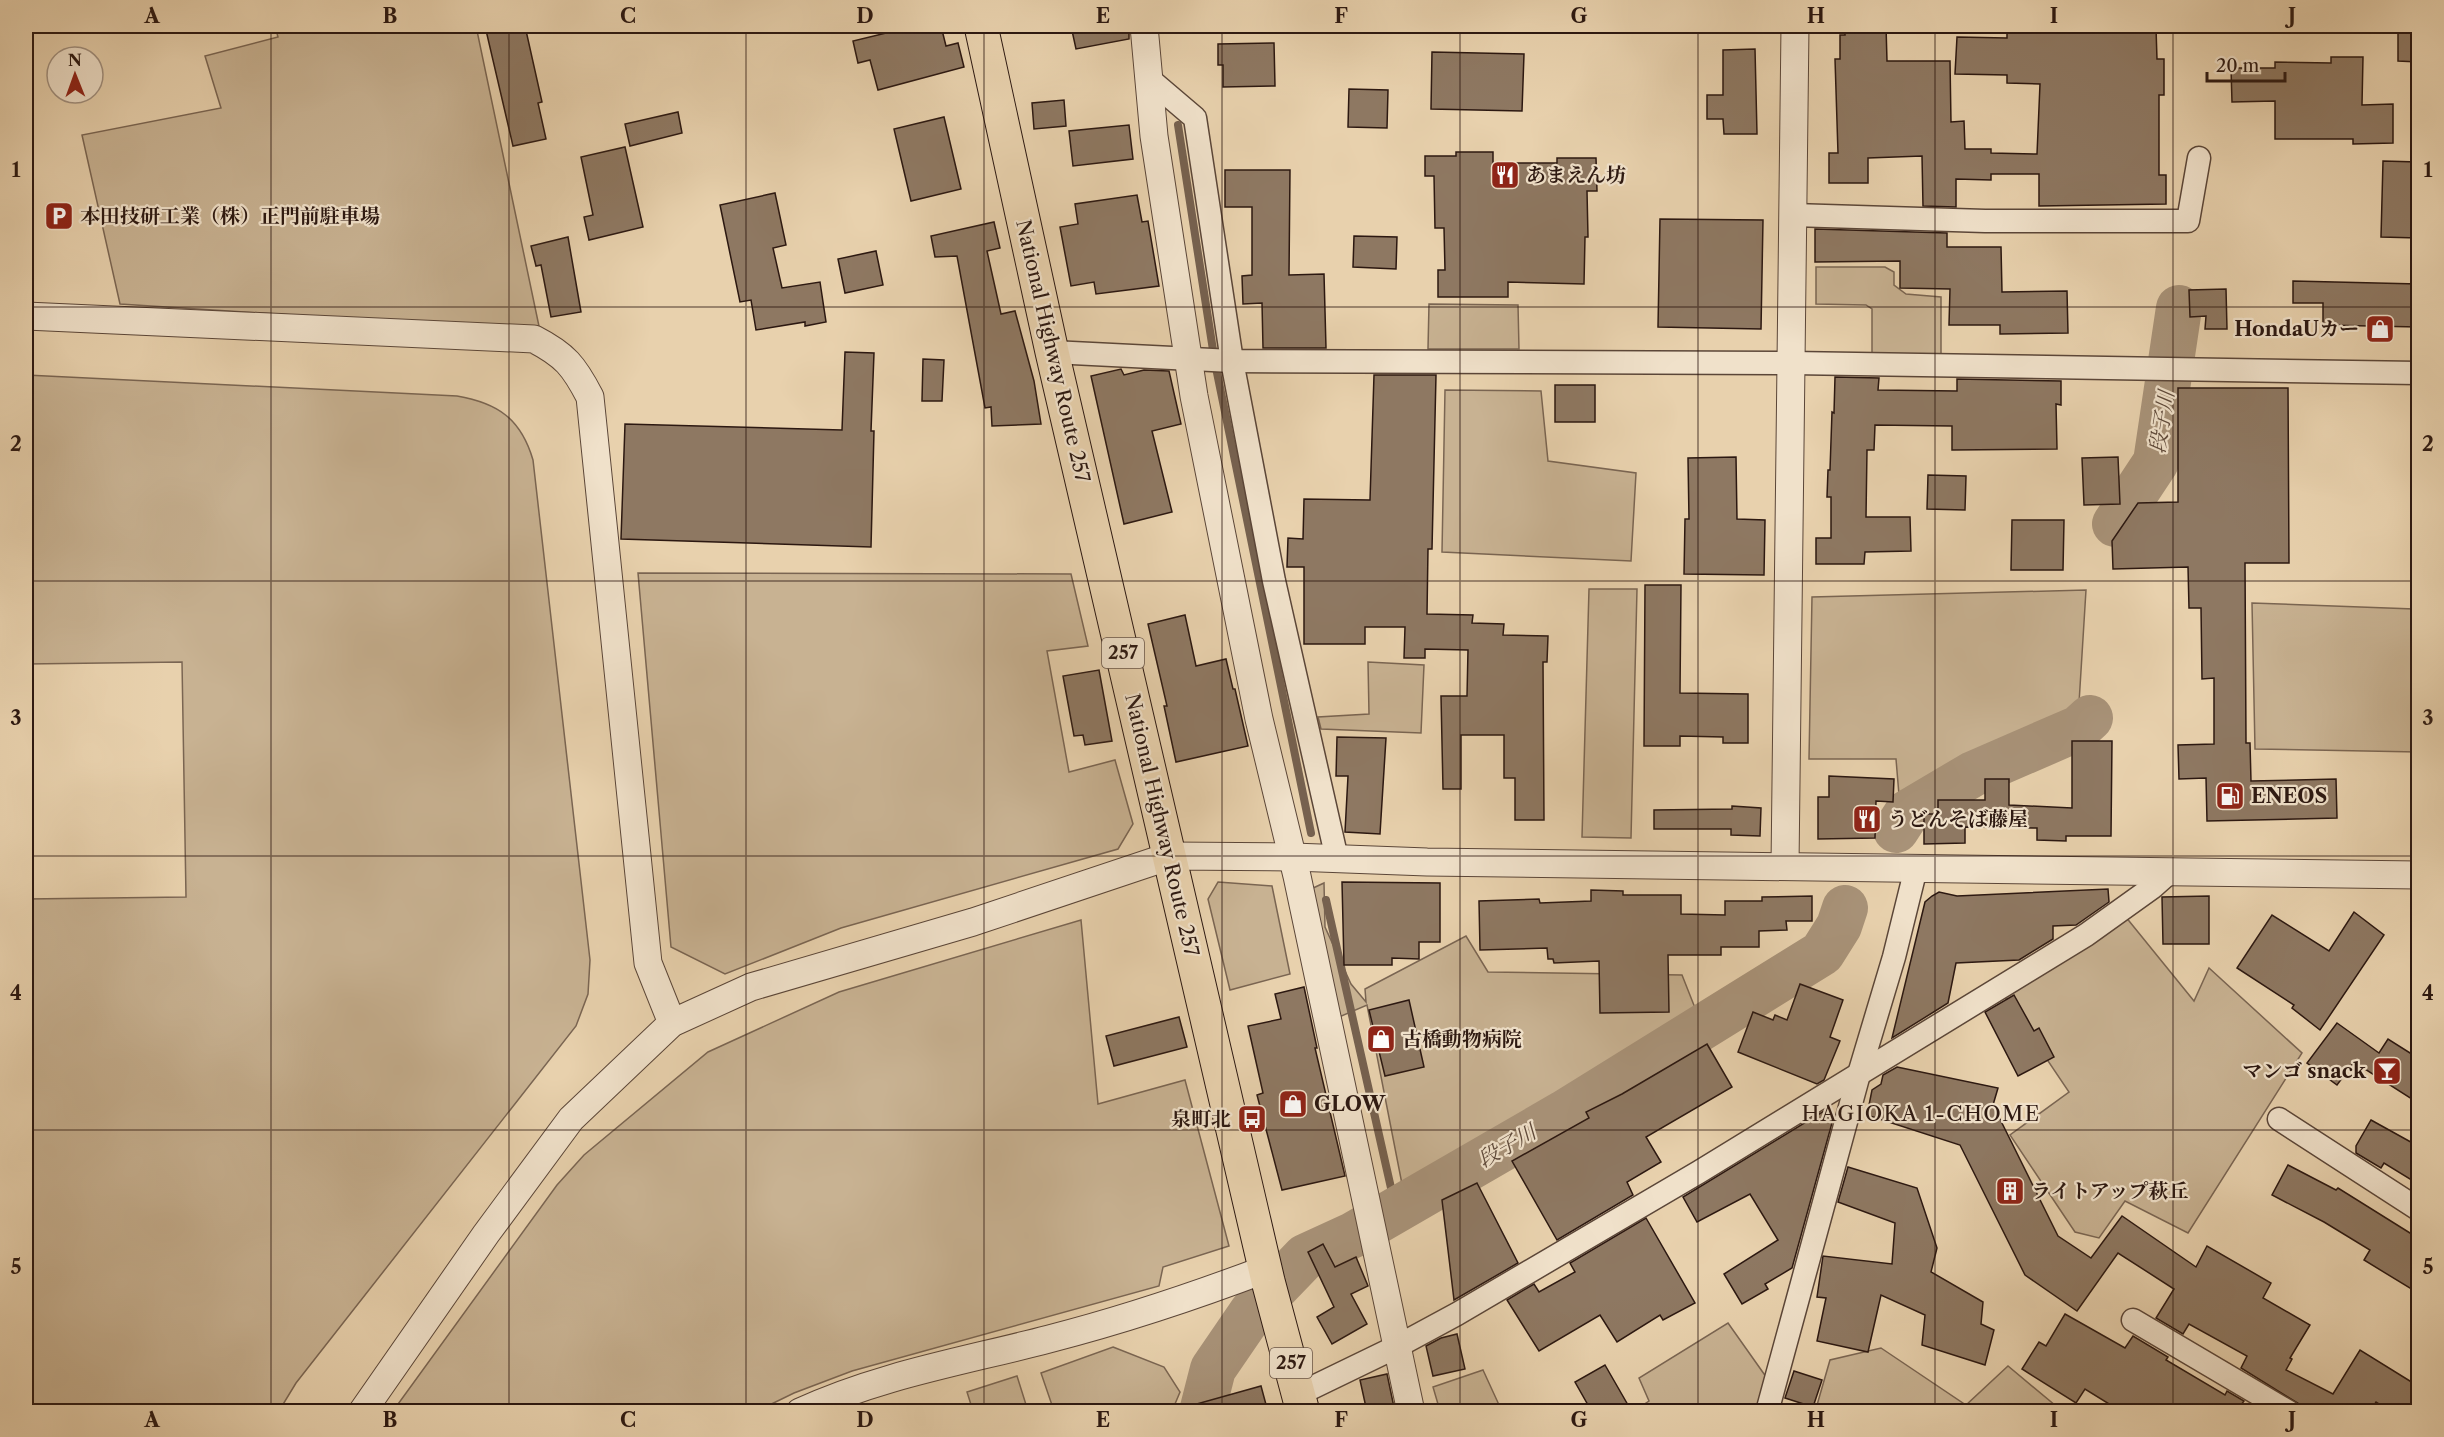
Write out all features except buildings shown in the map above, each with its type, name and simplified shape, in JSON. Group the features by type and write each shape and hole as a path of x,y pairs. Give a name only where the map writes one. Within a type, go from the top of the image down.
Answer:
{"highway":[{"name":"National Highway Route 257","path":"981,26 1052,352 1267,1275 1301,1402"}],"street":[{"path":"1144,26 1148,78 1166,217 1188,357 1259,719 1293,857 1411,1412"},
{"path":"1785,866 1795,26"},
{"path":"1148,78 1195,118 1232,362 1274,581 1337,859"},
{"path":"1793,215 1985,221 2188,221 2199,158"},
{"path":"26,316 534,339 555,350 576,371 590,397 648,963 672,1023"},
{"path":"1052,352 1188,357 1232,362 1792,363 2418,373"},
{"path":"362,1412 486,1234 571,1119 672,1023 752,987 973,922 1170,856 1293,857 1427,862 2418,875"},
{"path":"1767,1412 1859,1074 1894,957 1916,868"},
{"path":"1301,1402 1699,1172 2086,935 2153,887 2171,871"},
{"path":"2279,1119 2418,1209"},
{"path":"800,1412 845,1393 924,1368 1127,1318 1267,1275"},
{"path":"2133,1320 2289,1412"}],"shaded area":[{"path":"275,26 476,26 540,331 120,304 82,135 221,108 205,56 278,37"},
{"path":"1816,267 1885,267 1894,272 1894,285 1906,294 1941,297 1941,358 1872,355 1872,309 1866,305 1816,304"},
{"path":"1429,304 1518,305 1519,349 1428,349"},
{"path":"26,375 457,396 484,403 506,415 522,434 533,460 590,960 588,994 576,1026 296,1383 279,1411 26,1411 26,899 186,897 182,662 26,664"},
{"path":"1445,390 1541,391 1548,461 1636,473 1631,561 1442,552"},
{"path":"638,573 1071,574 1088,646 1047,651 1069,772 1115,760 1133,824 1118,849 841,928 725,974 671,947"},
{"path":"1589,589 1637,589 1631,838 1582,837"},
{"path":"2086,590 2079,703 2058,751 1901,819 1896,759 1809,759 1812,597"},
{"path":"2252,603 2414,609 2418,678 2418,752 2255,749"},
{"path":"1368,662 1424,665 1421,733 1321,729 1318,717 1369,714"},
{"path":"1218,882 1272,886 1290,974 1230,990 1208,899"},
{"path":"1324,883 1325,927 1351,984 1366,1002 1365,989 1466,936 1488,972 1682,975 1699,1018 1402,1184 1367,1005 1325,1023 1298,895"},
{"path":"2125,916 2194,1001 2209,968 2302,1053 2188,1233 2125,1201 2099,1238 2075,1232 2010,1135 2069,1092 2005,997"},
{"path":"1081,920 1098,1104 1185,1080 1229,1246 1163,1267 1159,1286 852,1371 794,1393 757,1411 393,1411 557,1185 584,1155 708,1052 839,992"},
{"path":"1728,1323 1769,1381 1760,1411 1639,1412 1637,1409 1649,1401 1639,1378"},
{"path":"1113,1347 1164,1367 1180,1392 1172,1411 1054,1411 1041,1373"},
{"path":"1881,1348 1966,1405 2008,1366 2062,1411 1815,1412 1830,1360"},
{"path":"1483,1370 1500,1407 1491,1411 1440,1411 1433,1387"},
{"path":"1017,1376 1028,1411 973,1411 967,1392"}],"waterway":[{"path":"1178,125 1215,363 1311,833"},
{"name":"段子川","path":"2115,524 2156,462 2179,308"},
{"name":"段子川","path":"1896,830 1907,813 1973,774 2079,728 2090,718"},
{"path":"1326,900 1396,1210"},
{"name":"段子川","path":"1202,1412 1213,1369 1252,1312 1305,1257 1353,1235 1564,1113 1822,953 1839,926 1845,908"}],"place":[{"name":"あまえん坊","path":"1505,175"},
{"name":"本田技研工業（株）正門前駐車場","path":"59,216"},
{"name":"HondaUカー","path":"2380,329"},
{"name":"ENEOS","path":"2230,796"},
{"name":"うどんそば藤屋","path":"1867,819"},
{"name":"古橋動物病院","path":"1381,1039"},
{"name":"マンゴ snack","path":"2387,1071"},
{"name":"GLOW","path":"1293,1104"},
{"name":"泉町北","path":"1252,1119"},
{"name":"ライトアップ萩丘","path":"2010,1191"}],"district":[{"name":"HAGIOKA 1-CHOME","path":"1921,1114"}]}
